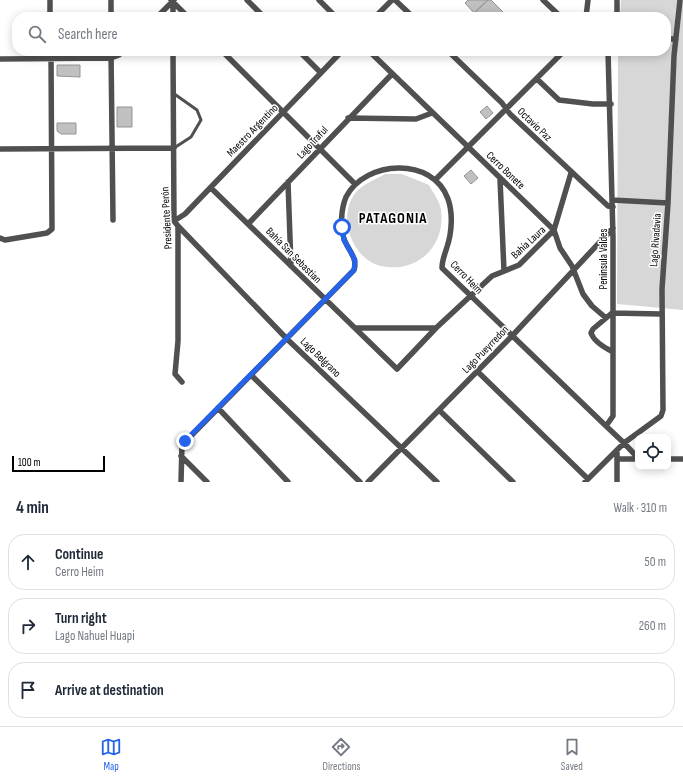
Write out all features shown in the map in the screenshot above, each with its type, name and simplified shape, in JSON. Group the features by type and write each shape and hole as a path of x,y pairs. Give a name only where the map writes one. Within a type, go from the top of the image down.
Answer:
{"street":[{"path":"50,0 50,12"},
{"path":"111,0 111,12"},
{"path":"247,0 259,12"},
{"path":"319,0 331,12"},
{"path":"380,12 392,0"},
{"path":"395,0 408,12"},
{"path":"543,0 556,12"},
{"path":"587,12 588,0"},
{"path":"617,0 618,12"},
{"name":"Lago Rivadavia","path":"624,443 661,416 663,410 661,314 676,39 680,0"},
{"path":"162,12 173,1"},
{"path":"173,1 173,12"},
{"path":"173,1 183,12"},
{"path":"671,39 676,39"},
{"path":"0,59 111,58 116,56"},
{"name":"Presidente Perón","path":"173,56 178,341 175,374 182,382"},
{"path":"181,482 182,445 354,270 355,260 344,240 342,227 346,198 355,184 227,56"},
{"path":"304,56 321,73"},
{"name":"Maestro Argentino","path":"176,224 337,56"},
{"name":"Cerro Bonete","path":"374,56 554,230 560,248 573,270 583,294 592,306 606,318"},
{"name":"Octavio Paz","path":"453,56 571,173 608,206 612,207"},
{"path":"435,180 559,56"},
{"name":"Peninsula Valdes","path":"606,426 613,416 613,228 610,56"},
{"path":"0,238 5,240 47,233 52,229 51,58"},
{"path":"111,58 112,220"},
{"name":"Lago Traful","path":"248,224 348,118 392,74"},
{"path":"537,79 559,100 594,104 611,104"},
{"path":"348,118 416,119 432,113"},
{"path":"0,149 174,148"},
{"name":"Cerro Heim","path":"355,184 369,175 395,167 417,170 435,180 443,188 451,209 451,228 442,268 606,426"},
{"name":"Bahía Laura","path":"397,369 436,328 492,276 519,265 554,230 571,173"},
{"path":"500,179 504,271"},
{"path":"288,182 291,266"},
{"name":"Bahía San Sebastian","path":"210,188 397,369"},
{"path":"612,200 668,203"},
{"name":"Lago Belgrano","path":"176,224 287,339 437,482"},
{"name":"Lago Pueyrredon","path":"368,482 512,336 613,228"},
{"path":"613,352 601,346 591,333 612,313 661,314"},
{"path":"355,328 436,328"},
{"path":"477,371 586,480 617,452 624,443"},
{"path":"251,375 360,482"},
{"path":"218,408 288,482"},
{"path":"439,410 513,482"},
{"path":"606,426 635,455"},
{"path":"617,452 617,482"},
{"path":"181,456 207,482"},
{"path":"617,459 635,458"},
{"path":"671,459 683,459"}],"lane":[{"path":"173,93 197,110 201,120 191,137 174,148"}],"shaded area":[{"path":"621,0 683,0 683,310 617,304 618,56 671,56 671,12 620,12"},
{"path":"385,174 402,174 429,185 438,200 441,210 439,235 434,246 417,261 406,266 381,266 370,262 362,255 355,245 347,223 351,201 357,191"}],"building":[{"path":"468,0 488,0 475,12 473,12 465,3"},
{"path":"488,0 491,0 503,12 475,12"},
{"path":"57,65 80,65 80,77 57,76"},
{"path":"487,106 493,113 486,119 480,112"},
{"path":"117,107 132,107 132,127 117,127"},
{"path":"57,123 76,123 76,134 61,134 57,131"},
{"path":"471,170 478,178 471,184 464,176"}],"district":[{"name":"PATAGONIA","path":"393,218"}],"route":[{"path":"185,441 354,270 356,266 355,260 344,240 342,227"}]}
